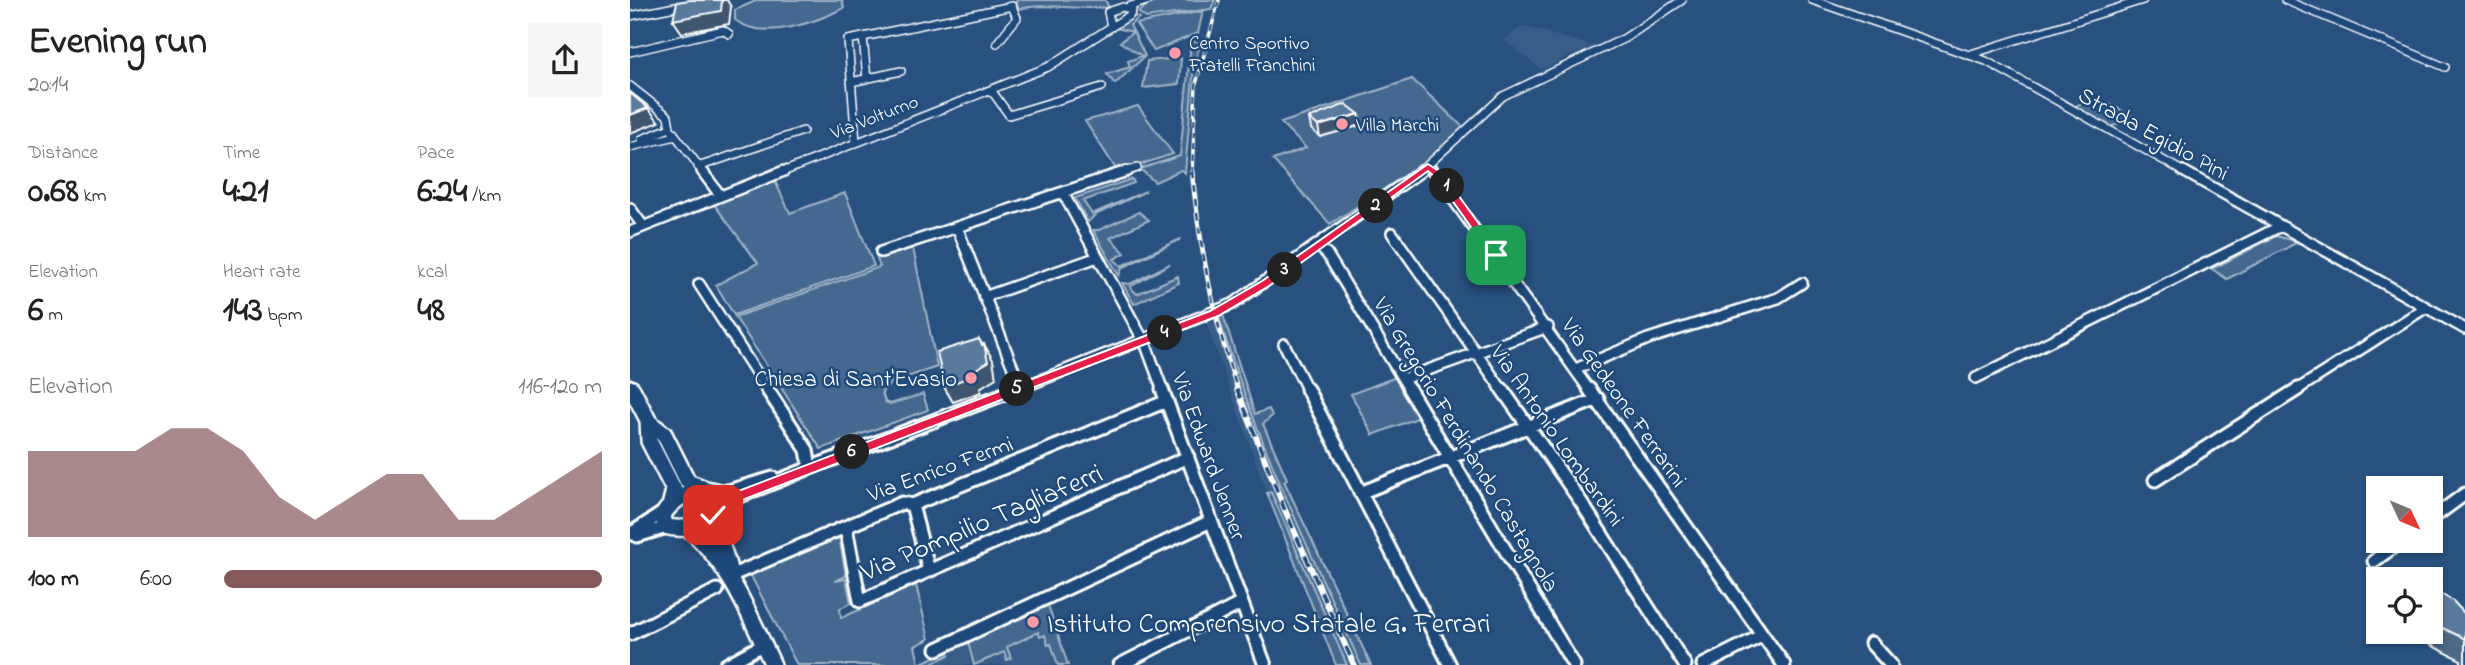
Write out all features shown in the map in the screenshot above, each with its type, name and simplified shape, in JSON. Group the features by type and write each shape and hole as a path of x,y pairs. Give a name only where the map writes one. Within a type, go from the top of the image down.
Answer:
{"main road":[{"path":"630,386 648,420 664,434 689,483 710,489 720,497 711,520 727,556 730,576"},
{"path":"648,420 649,438 674,490 662,521 667,527 688,528 702,522 716,509"},
{"path":"668,508 689,493 710,489"},
{"path":"688,528 701,537 730,576 773,665"}],"street":[{"path":"994,0 996,9"},
{"path":"1111,27 1110,14 1114,0 1132,10 1130,15"},
{"name":"Via Volturno","path":"1110,14 1152,0"},
{"name":"Via Volturno","path":"630,231 1059,61 1152,0"},
{"path":"716,509 729,500 1144,341 1233,304 1319,247 1428,167 1503,96 1625,38 1682,0"},
{"name":"Strada Egidio Pini","path":"1812,0 1971,54 2465,329"},
{"path":"1971,54 2143,0"},
{"path":"2286,0 2445,67"},
{"path":"630,16 680,3 678,18"},
{"path":"856,142 848,40 1012,6 1017,18 997,43"},
{"name":"Via Volturno","path":"1110,14 1130,15"},
{"path":"673,40 675,29"},
{"path":"630,52 723,30 729,34"},
{"path":"863,37 867,79"},
{"path":"851,82 901,71"},
{"path":"630,86 667,117 670,128 720,195"},
{"path":"988,91 994,94 1009,115 1102,87"},
{"path":"630,145 670,128"},
{"path":"698,167 803,131"},
{"path":"630,145 676,136"},
{"name":"Via Gedeone Ferrarini","path":"1428,167 1439,176 1578,368 1784,665"},
{"path":"881,252 1137,168"},
{"name":"Via Edward Jenner","path":"1063,193 1144,341 1265,665"},
{"path":"630,208 643,226"},
{"path":"1976,378 2280,226"},
{"path":"957,227 1021,388"},
{"name":"Via Antonio Lombardini","path":"1392,233 1581,502 1685,665"},
{"name":"Via Gregorio Ferdinando Castagnola","path":"1319,247 1326,252 1404,379 1574,665"},
{"path":"984,297 1098,257"},
{"path":"1578,368 1648,340 1778,298 1802,283"},
{"path":"699,284 807,450 810,468"},
{"path":"2155,480 2425,308"},
{"path":"1404,379 1548,327"},
{"path":"1284,344 1450,665"},
{"path":"1360,493 1598,399"},
{"name":"Via Enrico Fermi","path":"730,576 902,503 912,505 1167,401"},
{"name":"Via Pompilio Tagliaferri","path":"846,528 860,601 1188,457"},
{"path":"710,489 728,491 810,468"},
{"path":"2443,510 2465,494"},
{"path":"912,505 929,571"},
{"path":"630,536 668,508"},
{"path":"937,649 1212,521"},
{"path":"630,536 667,527"},
{"path":"2374,561 2385,553"},
{"path":"633,633 717,590"},
{"path":"1119,665 1242,603"},
{"path":"1703,665 1763,635"},
{"path":"1871,643 1891,665"},
{"path":"726,665 754,649"}],"shaded area":[{"path":"758,0 842,0 844,8 805,24 774,30 747,26 735,20 735,10"},
{"path":"1016,0 1105,0 1109,7 1041,6 1019,9"},
{"path":"1155,0 1215,0 1211,9 1146,18 1138,12"},
{"path":"1203,11 1198,33 1154,51 1136,24"},
{"path":"1134,16 1139,18 1130,25 1145,56 1115,84 1107,74 1130,67 1128,61 1142,56 1120,42 1133,32 1116,28"},
{"path":"1523,26 1596,47 1569,56 1542,70 1504,40"},
{"path":"1201,41 1194,65 1185,173 1181,170 1155,182 1140,169 1180,156 1191,42"},
{"path":"1181,58 1179,84 1143,88 1147,61"},
{"path":"1412,79 1464,128 1429,160 1330,224 1273,160 1306,148 1281,123"},
{"path":"2087,101 2109,104 2134,117 2111,127 2073,107"},
{"path":"1138,106 1173,154 1118,172 1085,121"},
{"path":"774,179 790,213 845,193 874,266 734,315 716,285 758,263 713,203"},
{"path":"1132,179 1134,183 1083,201 1092,214 1146,191 1095,215 1088,222 1075,198"},
{"path":"1139,212 1149,220 1110,238 1125,253 1114,259 1121,266 1181,239 1122,268 1119,276 1093,230 1099,230"},
{"path":"2276,236 2298,242 2227,279 2212,269"},
{"path":"913,248 937,367 892,382 882,392 885,402 890,404 923,394 928,410 821,449 735,317 880,267 877,259"},
{"path":"1170,264 1130,287 1137,294 1178,276 1179,283 1134,304 1122,283 1130,284"},
{"path":"1223,315 1255,414 1269,409 1272,416 1263,424 1287,479 1284,481 1371,665 1361,665 1284,494 1233,362 1219,317"},
{"path":"1219,317 1265,450 1361,665 1347,665 1271,492 1267,493 1206,323"},
{"path":"1396,377 1420,417 1373,435 1351,394"},
{"path":"1271,492 1347,665 1336,665 1267,493"},
{"path":"839,537 846,576 835,581 846,579 851,603 840,608 841,618 916,585 929,639 915,646 919,664 948,651 949,655 928,665 797,665 750,574"},
{"name":"Istituto Comprensivo Statale G. Ferrari","path":"1048,605 1068,665 920,665"},
{"path":"1048,605 1068,665 1058,665 1051,644 1048,645 1045,635 1040,637 1038,632 1007,647 1011,658 1007,660 1004,652 974,665 968,642"}],"building":[{"path":"722,0 721,11 673,20 677,2"},
{"path":"630,93 648,108 630,115"},
{"path":"1346,104 1359,114 1318,126 1309,118"},
{"path":"979,339 982,345 984,344 988,362 971,372 972,376 944,387 937,352"},
{"path":"2443,595 2465,614 2465,639 2443,628"}],"railway":[{"path":"1192,172 1196,84 1219,0"},
{"path":"1192,172 1209,282 1221,336 1238,391"},
{"path":"1237,389 1284,508 1354,665"}],"place":[{"name":"Centro Sportivo Fratelli Franchini","path":"1175,53"},
{"name":"Villa Marchi","path":"1342,124"},
{"name":"Chiesa di Sant'Evasio","path":"971,378"},
{"name":"Istituto Comprensivo Statale G. Ferrari","path":"1033,622"}],"route":[{"path":"713,515 725,502 1206,317 1233,304 1319,247 1428,167 1439,176 1496,255"}]}
